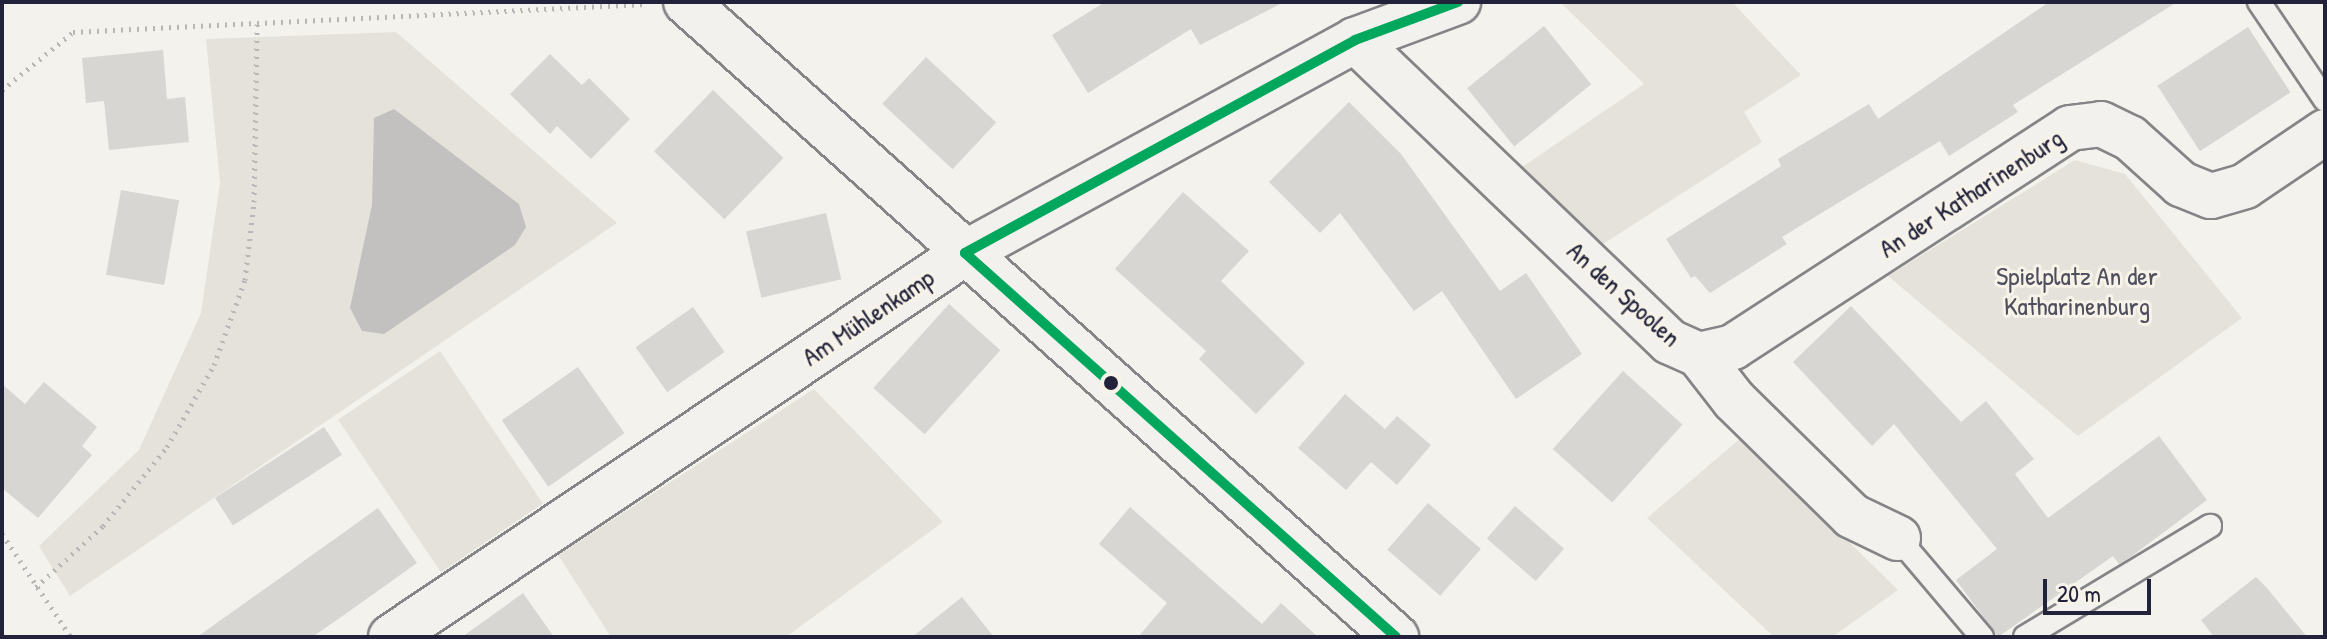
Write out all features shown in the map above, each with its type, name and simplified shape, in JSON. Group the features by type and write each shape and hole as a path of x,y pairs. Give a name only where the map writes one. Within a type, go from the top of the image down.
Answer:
{"street":[{"path":"686,2 1396,637"},
{"name":"Am Mühlenkamp","path":"391,637 965,253 1355,40 1458,2"},
{"name":"An den Spoolen","path":"1355,40 1670,342 1699,355 1734,400 1852,516 1898,538"},
{"name":"An der Katharinenburg","path":"1699,355 1733,347 2070,128 2101,124 2130,138 2181,184 2211,196 2245,186 2325,132"}],"lane":[{"path":"2259,2 2325,100"},
{"path":"2025,637 2210,526"},
{"path":"1898,538 1982,637"}],"path":[{"path":"2,90 73,32 626,8 656,2"},
{"path":"36,587 103,526 167,447 214,365 245,280 254,202 257,24"},
{"path":"2,534 71,637"}],"shaded area":[{"path":"1560,2 1732,2 1801,75 1744,112 1762,142 1603,244 1522,167 1644,84"},
{"path":"396,32 617,223 70,596 39,546 139,450 201,313 220,183 206,39"},
{"path":"394,109 519,204 526,227 515,245 384,334 362,331 350,308 372,205 374,118"},
{"name":"Spielplatz An der Katharinenburg","path":"2075,160 2125,174 2242,318 2078,436 1888,276"},
{"path":"440,351 543,504 441,572 338,420"},
{"path":"814,389 943,522 786,637 611,637 558,555"},
{"path":"1742,437 1898,590 1832,637 1774,637 1647,518"}],"building":[{"path":"1105,2 1284,2 1200,45 1191,29 1088,93 1052,35"},
{"path":"2049,2 2177,2 2013,105 2018,112 1949,156 1940,141 1782,237 1787,244 1710,293 1695,276 1691,278 1666,239 1781,166 1778,159 1869,104 1878,119"},
{"path":"1544,26 1591,84 1514,147 1467,88"},
{"path":"2248,27 2290,92 2200,151 2157,86"},
{"path":"163,50 167,99 185,97 189,142 109,150 104,101 86,103 82,58"},
{"path":"550,54 582,85 589,78 630,119 591,159 557,126 550,134 510,94"},
{"path":"926,57 996,122 953,169 882,104"},
{"path":"713,90 783,158 724,219 654,151"},
{"path":"1349,102 1401,154 1500,291 1526,273 1582,354 1516,399 1442,291 1414,311 1340,213 1320,233 1269,182"},
{"path":"121,190 179,200 164,285 106,275"},
{"path":"1183,192 1249,251 1221,281 1305,363 1256,414 1199,359 1206,351 1115,269"},
{"path":"826,213 841,279 761,298 746,231"},
{"path":"949,304 1000,350 925,434 873,388"},
{"path":"1851,306 1961,422 1986,401 2034,459 2015,474 2048,518 2159,436 2207,500 2132,556 2119,564 2113,556 1998,637 1956,580 1997,549 1894,424 1872,446 1793,362"},
{"path":"693,307 725,352 667,392 636,347"},
{"path":"578,367 624,433 548,487 502,420"},
{"path":"1623,371 1682,425 1612,503 1553,449"},
{"path":"44,382 97,427 82,446 92,455 38,518 2,488 2,384 25,404"},
{"path":"1345,394 1385,429 1397,416 1431,445 1397,485 1371,462 1346,490 1298,448"},
{"path":"324,427 342,455 233,525 215,498"},
{"path":"1428,503 1481,549 1440,596 1387,550"},
{"path":"1515,506 1564,549 1536,581 1487,538"},
{"path":"1130,507 1262,624 1281,603 1318,637 1138,637 1167,603 1099,544"},
{"path":"378,508 417,563 312,637 197,637"},
{"path":"2256,577 2307,637 2214,637 2201,620"},
{"path":"523,593 554,637 462,637"},
{"path":"962,597 994,637 912,637"}],"transit line":[{"path":"965,253 1355,40 1458,2"},
{"path":"965,253 1396,637"}]}
